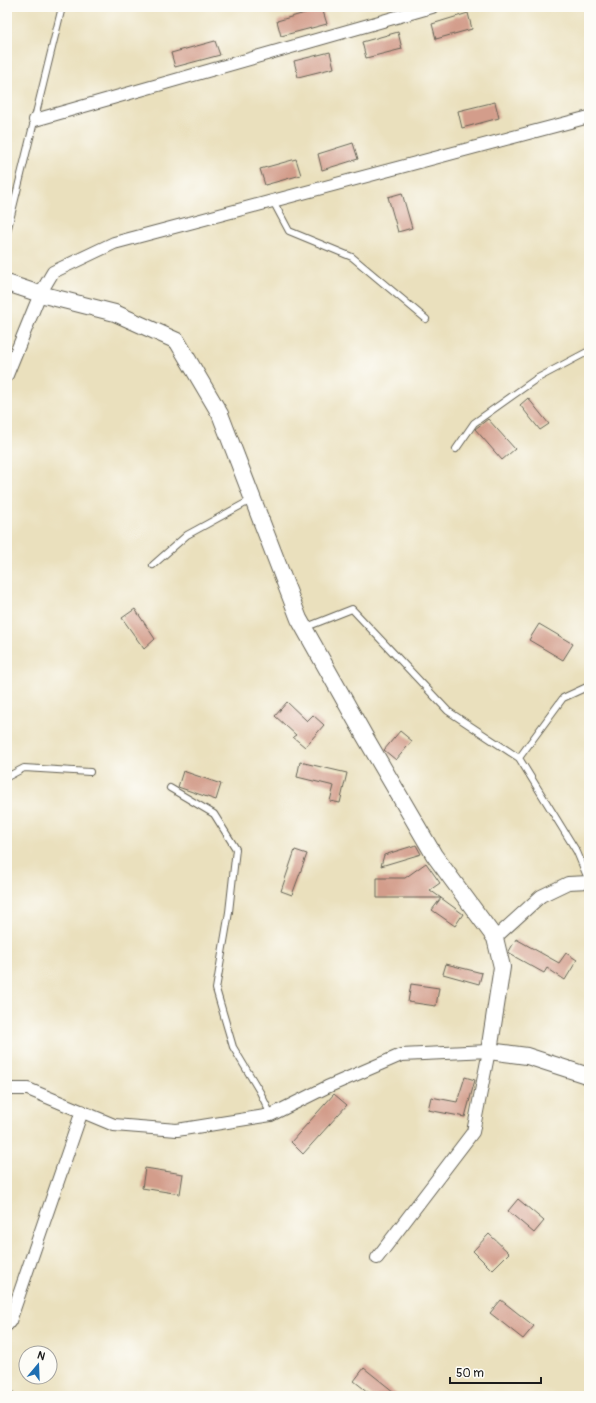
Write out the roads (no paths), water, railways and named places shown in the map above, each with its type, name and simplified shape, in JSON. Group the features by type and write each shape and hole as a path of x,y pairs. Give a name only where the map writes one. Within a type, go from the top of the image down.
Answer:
{"street":[{"path":"35,120 432,7"},
{"path":"7,375 40,294 53,272 114,243 589,116"},
{"path":"7,283 40,294 115,313 177,341 220,414 299,619 434,855 495,938 502,967 489,1051 473,1132 377,1258"},
{"path":"495,938 540,896 568,883 589,882"},
{"path":"7,1089 28,1088 114,1125 178,1130 271,1115 327,1087 401,1055 489,1051 527,1056 589,1076"},
{"path":"7,1325 10,1321 82,1111"}],"lane":[{"path":"7,232 62,7"},
{"path":"273,201 289,231 352,257 426,319"},
{"path":"456,449 474,423 536,379 589,351"},
{"path":"153,565 187,535 253,499"},
{"path":"304,628 352,610 448,711 519,758 577,852 589,882"},
{"path":"519,758 564,698 589,686"},
{"path":"7,777 24,768 90,772"},
{"path":"170,788 214,814 236,849 229,912 216,989 233,1047 260,1092 271,1115"}]}
